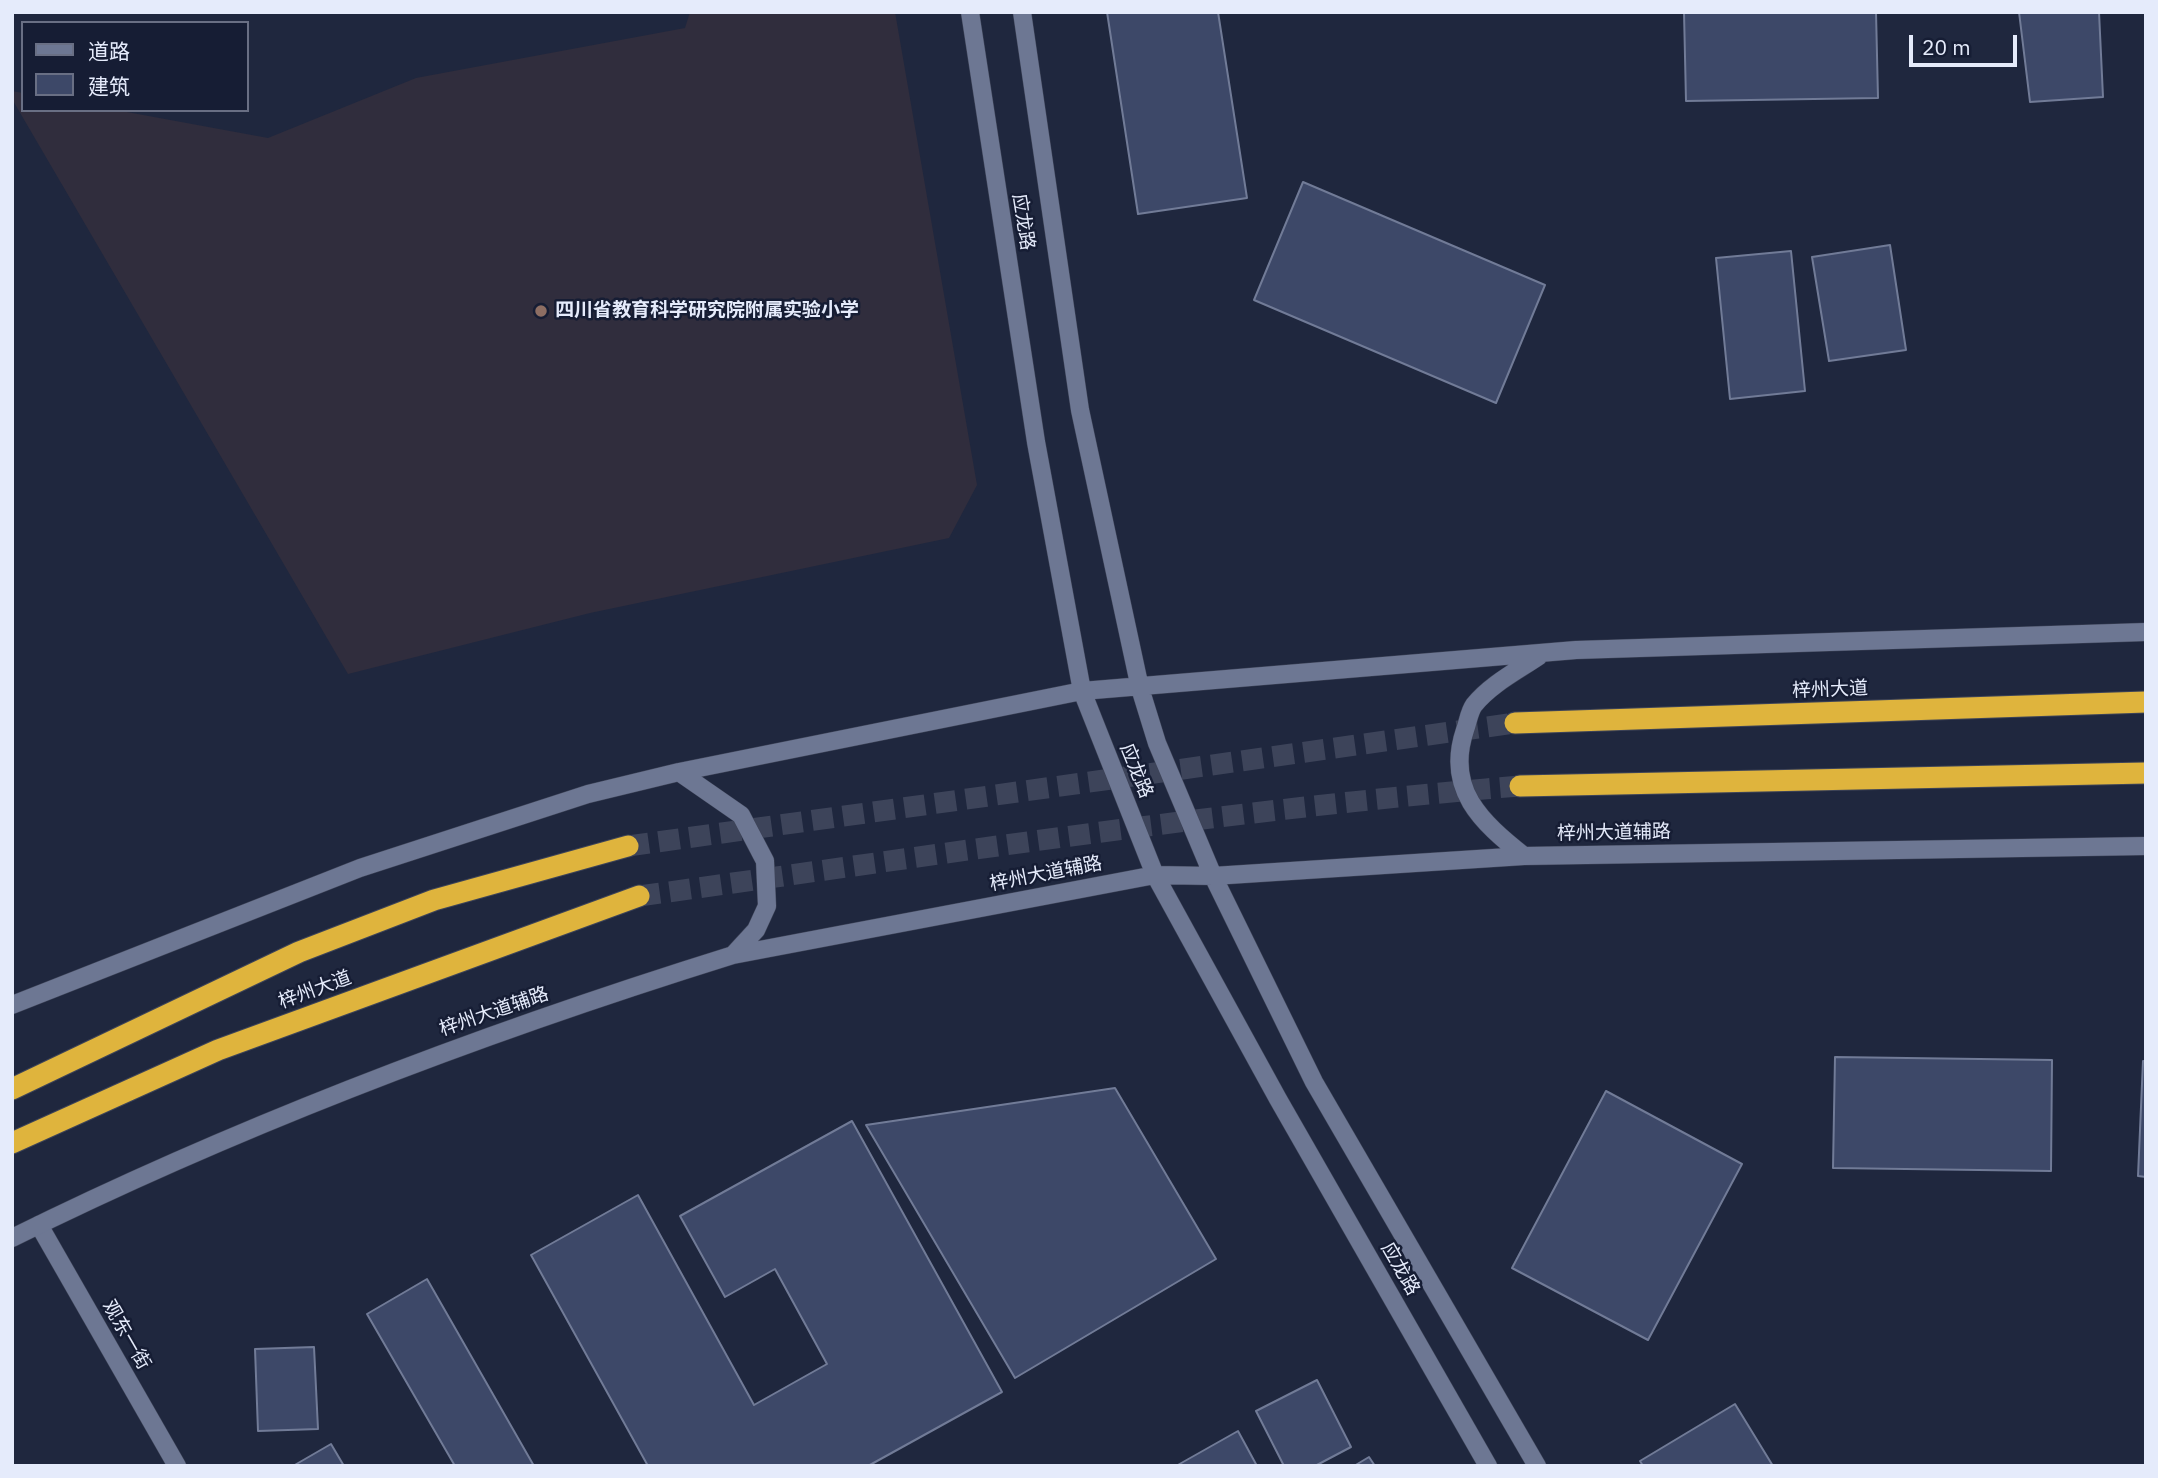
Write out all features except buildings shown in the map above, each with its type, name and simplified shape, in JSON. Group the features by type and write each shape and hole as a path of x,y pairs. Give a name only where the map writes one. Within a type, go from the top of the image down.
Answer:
{"highway":[{"name":"梓州大道","path":"1515,723 2146,702"},
{"path":"1520,786 2146,774"},
{"name":"梓州大道","path":"12,1089 299,952 434,900 628,846"},
{"name":"梓州大道","path":"12,1143 218,1050 639,896"}],"main road":[{"name":"应龙路","path":"970,12 1036,442 1082,691 1155,875 1278,1099 1488,1466"},
{"name":"应龙路","path":"1022,12 1080,410 1140,688 1157,743 1213,876 1314,1082 1537,1466"},
{"path":"12,1005 360,868 588,794 679,772 1082,691 1590,649 2146,632"},
{"path":"1524,856 1488,828 1473,804 1458,772 1459,747 1473,707 1492,688 1542,654"},
{"path":"679,772 741,815 765,861 767,906 756,930 733,955"},
{"name":"梓州大道辅路","path":"12,1238 220,1140 480,1038 733,955 1155,875 1213,876 1524,856 2146,846"},
{"name":"观东一街","path":"39,1225 177,1466"}],"shaded area":[{"name":"四川省教育科学研究院附属实验小学","path":"690,12 895,12 977,485 949,538 590,613 348,674 12,99 12,91 21,93 21,112 127,112 268,138 416,78 685,28"}],"tunnel":[{"path":"628,846 1515,723"},
{"path":"639,896 1189,821 1520,786"}],"place":[{"name":"四川省教育科学研究院附属实验小学","path":"541,311"}]}
